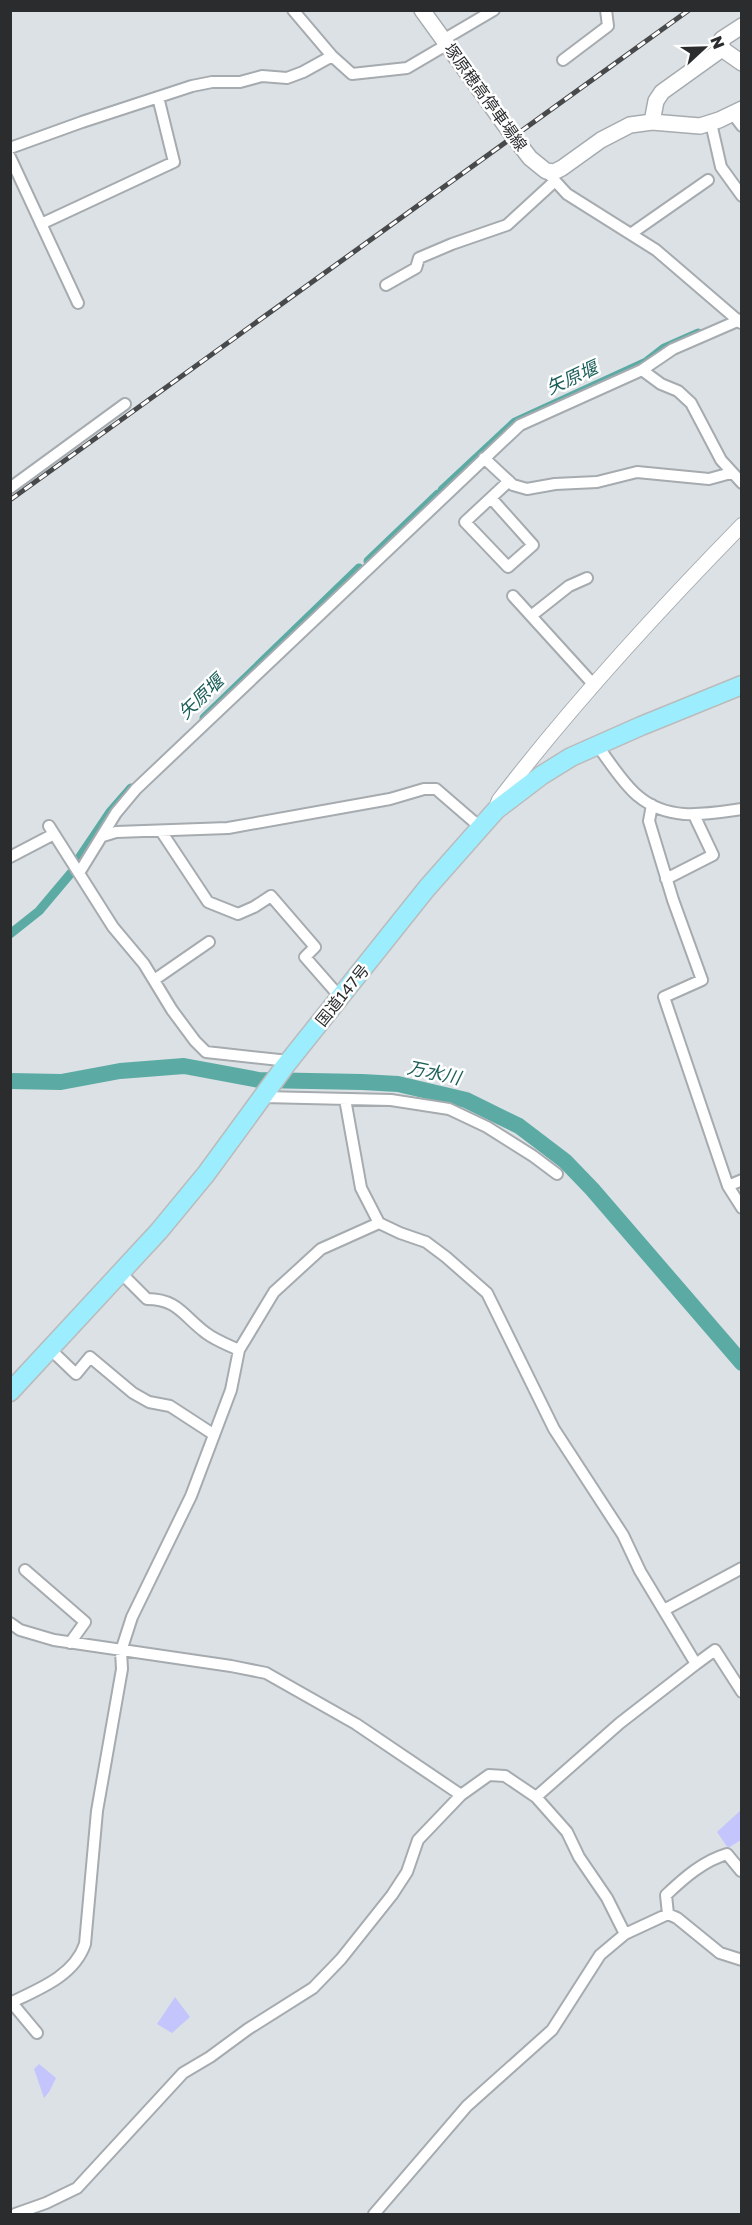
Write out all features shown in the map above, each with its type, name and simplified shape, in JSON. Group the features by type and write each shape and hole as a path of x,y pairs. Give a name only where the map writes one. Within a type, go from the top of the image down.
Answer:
{"highway":[{"name":"国道147号","path":"10,1392 121,1273 206,1174 287,1063 427,888 496,810 542,775 570,758 741,686"}],"main road":[{"name":"塚原穂高停車場線","path":"422,10 513,136 550,176"},
{"path":"722,49 722,39 741,26"},
{"path":"722,49 741,63"},
{"path":"652,122 656,101 662,92 722,49"},
{"path":"550,176 616,131 630,125 652,122 700,126 739,116"}],"street":[{"path":"293,10 332,56 352,74 407,68 441,48 448,37 494,10"},
{"path":"563,60 608,26 606,10"},
{"path":"10,148 158,97 212,82 240,82 262,76 287,78 332,56"},
{"path":"41,224 174,162 158,97"},
{"path":"711,123 721,167 741,196"},
{"path":"10,157 78,303"},
{"path":"79,873 116,813 136,789 520,425 642,370 673,349 740,321 656,250 567,194 550,176 507,225 419,258 416,268 386,285"},
{"path":"632,233 708,180"},
{"path":"642,370 660,384 678,391 691,403 721,460 741,483"},
{"path":"10,488 125,404"},
{"path":"484,458 513,486 527,489 555,484 597,482 637,472 709,479 731,473"},
{"path":"491,498 533,545 508,567 465,522 509,481"},
{"path":"496,810 499,800 593,684 741,525"},
{"path":"531,616 568,586 587,578"},
{"path":"513,597 593,684"},
{"path":"597,745 638,796 652,805 677,814 694,815 741,808"},
{"path":"542,747 538,760 542,775"},
{"path":"103,836 116,832 228,828 390,799 424,789 436,789 480,827"},
{"path":"652,805 649,821 666,879 702,980 664,997 728,1186 741,1208"},
{"path":"666,879 713,855 694,815"},
{"path":"10,857 52,830 113,927 144,964 172,1010 206,1052 287,1063"},
{"path":"161,831 208,902 238,914 271,896 315,947 304,957 340,997"},
{"path":"154,980 209,942"},
{"path":"264,1095 391,1100 449,1109 487,1127 533,1156 556,1174"},
{"path":"345,1099 361,1188 379,1223 426,1242 487,1293 554,1429 623,1535 640,1571 696,1664"},
{"path":"728,1186 741,1180"},
{"path":"37,2033 11,2003 53,1981 71,1968 81,1956 85,1944 97,1811 122,1669 121,1651 132,1617 191,1496 231,1390 239,1350 274,1292 321,1250 379,1223"},
{"path":"121,1273 147,1299 163,1299 173,1304 207,1334 239,1350"},
{"path":"51,1350 76,1374 90,1357 133,1393 149,1402 170,1406 213,1434"},
{"path":"664,1610 741,1568"},
{"path":"25,1570 85,1622 70,1643"},
{"path":"10,1623 20,1630 70,1643 266,1673 356,1724 461,1795"},
{"path":"536,1797 620,1723 715,1650 741,1692"},
{"path":"15,2214 46,2203 77,2188 183,2073 210,2057 248,2028 313,1988 341,1959 392,1895 407,1872 418,1840 461,1795 489,1775 505,1776 536,1797 567,1832 579,1857 607,1898 625,1934"},
{"path":"668,1914 666,1895 684,1877 715,1858 728,1854 741,1871"},
{"path":"374,2214 467,2106 552,2030 600,1955 625,1934 668,1914 677,1918 720,1953 741,1959"}],"shaded area":[{"path":"741,1810 741,1840 728,1848 717,1832"},
{"path":"175,1997 190,2017 172,2033 157,2024"},
{"path":"39,2064 56,2078 44,2098 34,2069"}],"waterway":[{"name":"矢原堰","path":"442,490 515,422 646,362 664,348 698,333"},
{"name":"矢原堰","path":"368,561 438,494"},
{"name":"矢原堰","path":"204,718 359,568"},
{"name":"矢原堰","path":"77,861 110,812 131,788"},
{"name":"矢原堰","path":"10,934 39,911 71,873"},
{"name":"万水川","path":"10,1081 61,1082 120,1071 184,1066 259,1080 398,1084 466,1100 519,1126 565,1161 592,1189 742,1363"}],"railway":[{"path":"10,500 689,10"}]}
